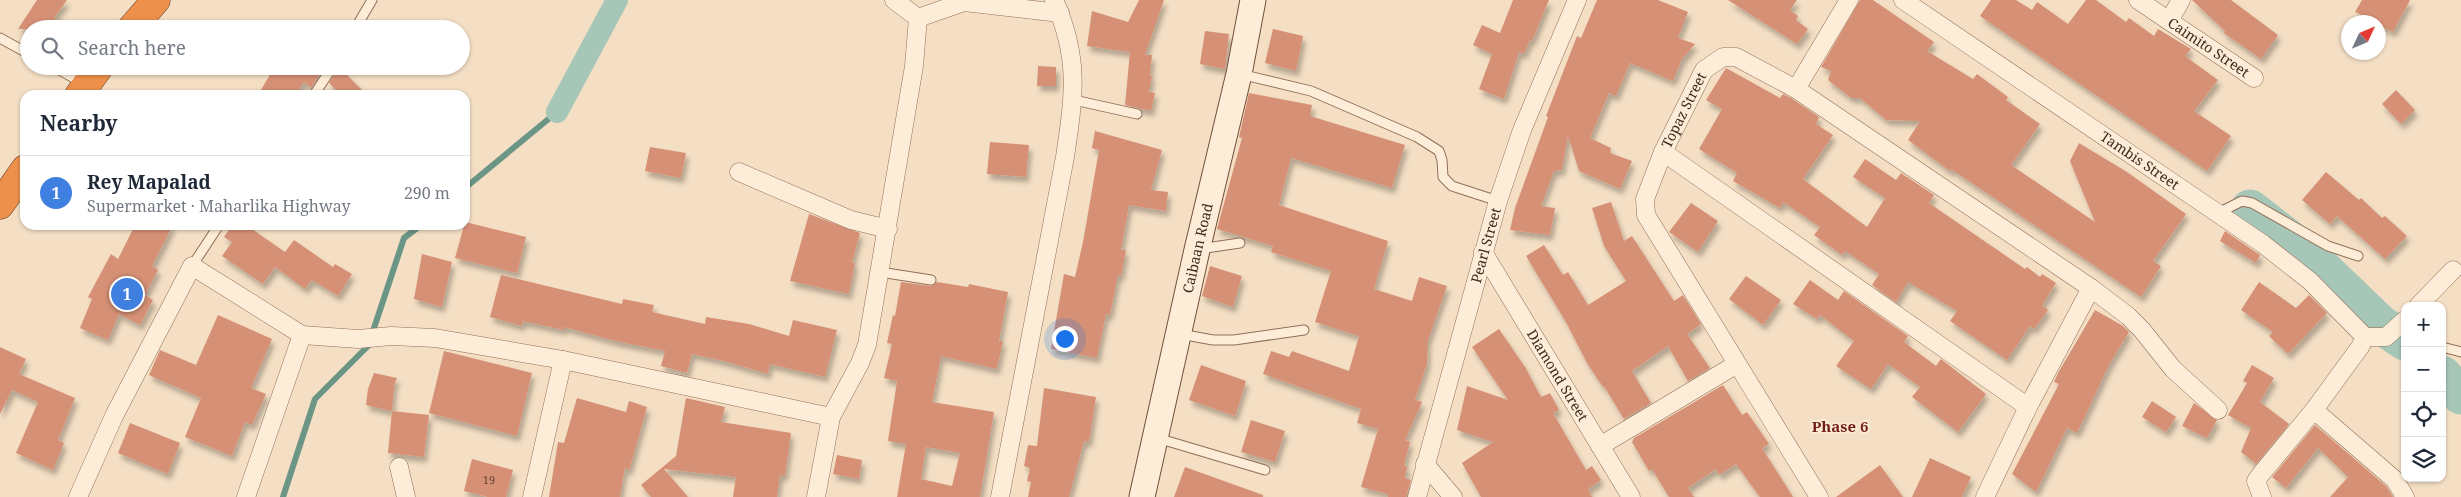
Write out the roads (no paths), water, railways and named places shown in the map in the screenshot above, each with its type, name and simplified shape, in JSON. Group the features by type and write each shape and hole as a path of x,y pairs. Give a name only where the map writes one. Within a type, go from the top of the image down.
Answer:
{"highway":[{"path":"139,20 156,0"},
{"path":"0,205 20,176"}],"street":[{"path":"894,0 918,18"},
{"name":"Caibaan Road","path":"1142,497 1196,250 1239,74 1253,0"},
{"name":"Pearl Street","path":"1417,497 1498,201 1522,130 1577,0"},
{"path":"1796,89 1849,0"},
{"name":"Tambis Street","path":"1903,0 2263,244 2310,281 2365,337"},
{"name":"Caimito Street","path":"2138,0 2254,78"},
{"path":"2169,21 2181,0"},
{"path":"918,18 964,2 1057,6 1065,25 1074,79 1074,100 1000,497"},
{"path":"816,497 831,417 868,345 914,66 918,18"},
{"name":"Topaz Street","path":"1819,497 1646,215 1645,199 1663,152 1704,70 1723,57 1736,57 1796,89 2091,288 2128,316 2142,330 2173,369 2218,410"},
{"path":"1663,152 2028,406"},
{"path":"739,172 851,220 888,229"},
{"name":"Diamond Street","path":"1483,252 1631,497"},
{"path":"78,497 114,416 192,266 302,335 358,339 391,336 435,338 563,360 831,417"},
{"path":"2422,302 2454,270"},
{"path":"1985,497 2028,406 2091,288"},
{"path":"2262,497 2256,482 2314,410 2360,347 2365,337 2386,337 2401,326"},
{"path":"246,497 302,335"},
{"path":"532,497 563,360"},
{"path":"1600,446 1737,364"},
{"path":"2314,410 2395,480 2405,497"},
{"path":"1426,464 1454,497"},
{"path":"399,467 406,497"}],"lane":[{"path":"360,20 372,0"},
{"path":"0,38 20,49"},
{"path":"1239,74 1311,91 1417,137 1439,151 1444,178 1452,186 1498,201"},
{"path":"72,75 88,82"},
{"path":"317,90 327,75"},
{"path":"1074,100 1137,114"},
{"path":"2218,213 2242,201 2252,203 2328,246 2358,256"},
{"path":"192,266 216,230"},
{"path":"1196,250 1240,243"},
{"path":"880,272 931,280"},
{"path":"1178,334 1213,340 1234,340 1304,330"},
{"path":"2446,348 2461,352"},
{"path":"1155,438 1265,470"}],"waterway":[{"path":"557,112 617,0"},
{"path":"470,184 557,112"},
{"path":"2250,209 2304,251 2380,324 2401,338"},
{"path":"283,497 315,399 368,346 404,238 414,230"},
{"path":"2446,379 2461,395"}],"place":[{"name":"Rey Mapalad","path":"127,294"}],"district":[{"name":"Phase 6","path":"1840,427"}]}
